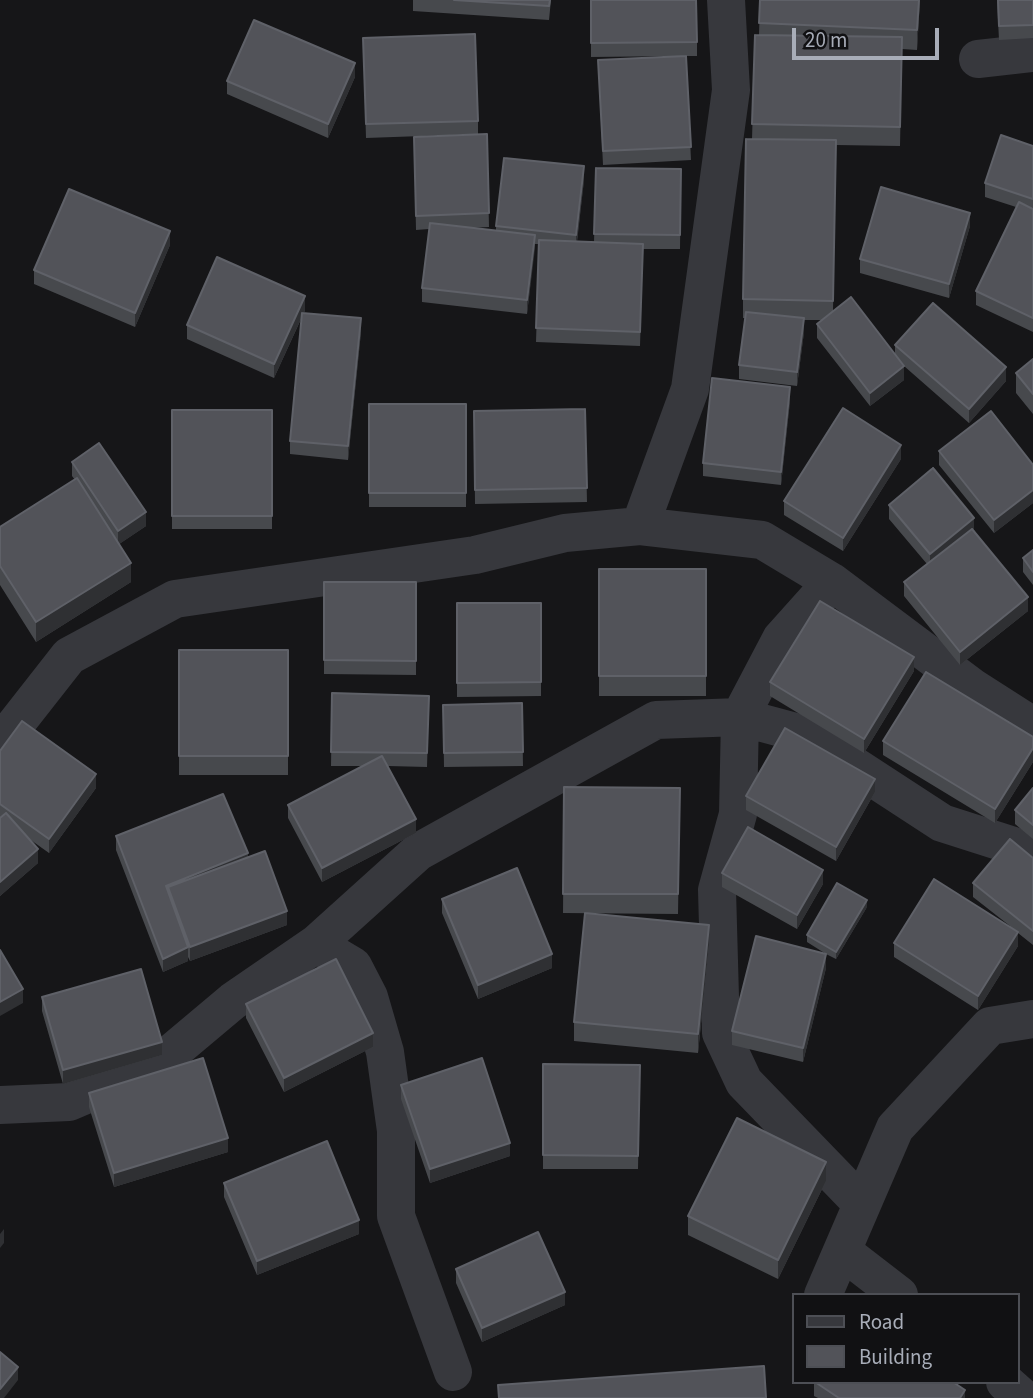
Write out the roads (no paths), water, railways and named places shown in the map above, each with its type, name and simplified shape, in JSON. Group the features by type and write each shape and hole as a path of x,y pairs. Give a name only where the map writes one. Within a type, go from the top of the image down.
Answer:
{"street":[{"path":"640,526 690,389 731,90 726,0"},
{"path":"978,60 1033,53"},
{"path":"0,744 69,656 176,599 475,555 565,533 640,526 762,540 832,582 971,687 1033,726"},
{"path":"832,582 781,639 740,718 738,814 717,890 721,1034 744,1082 862,1205"},
{"path":"0,1105 69,1102 158,1064 233,1001 316,944 418,852 656,720 740,718 807,735 943,823 1014,846 1033,862"},
{"path":"316,944 352,966 369,997 385,1052 396,1131 396,1216 453,1372"},
{"path":"824,1293 895,1128 990,1026 1033,1019"},
{"path":"842,1251 896,1293"},
{"path":"1007,1384 1023,1398"}]}
